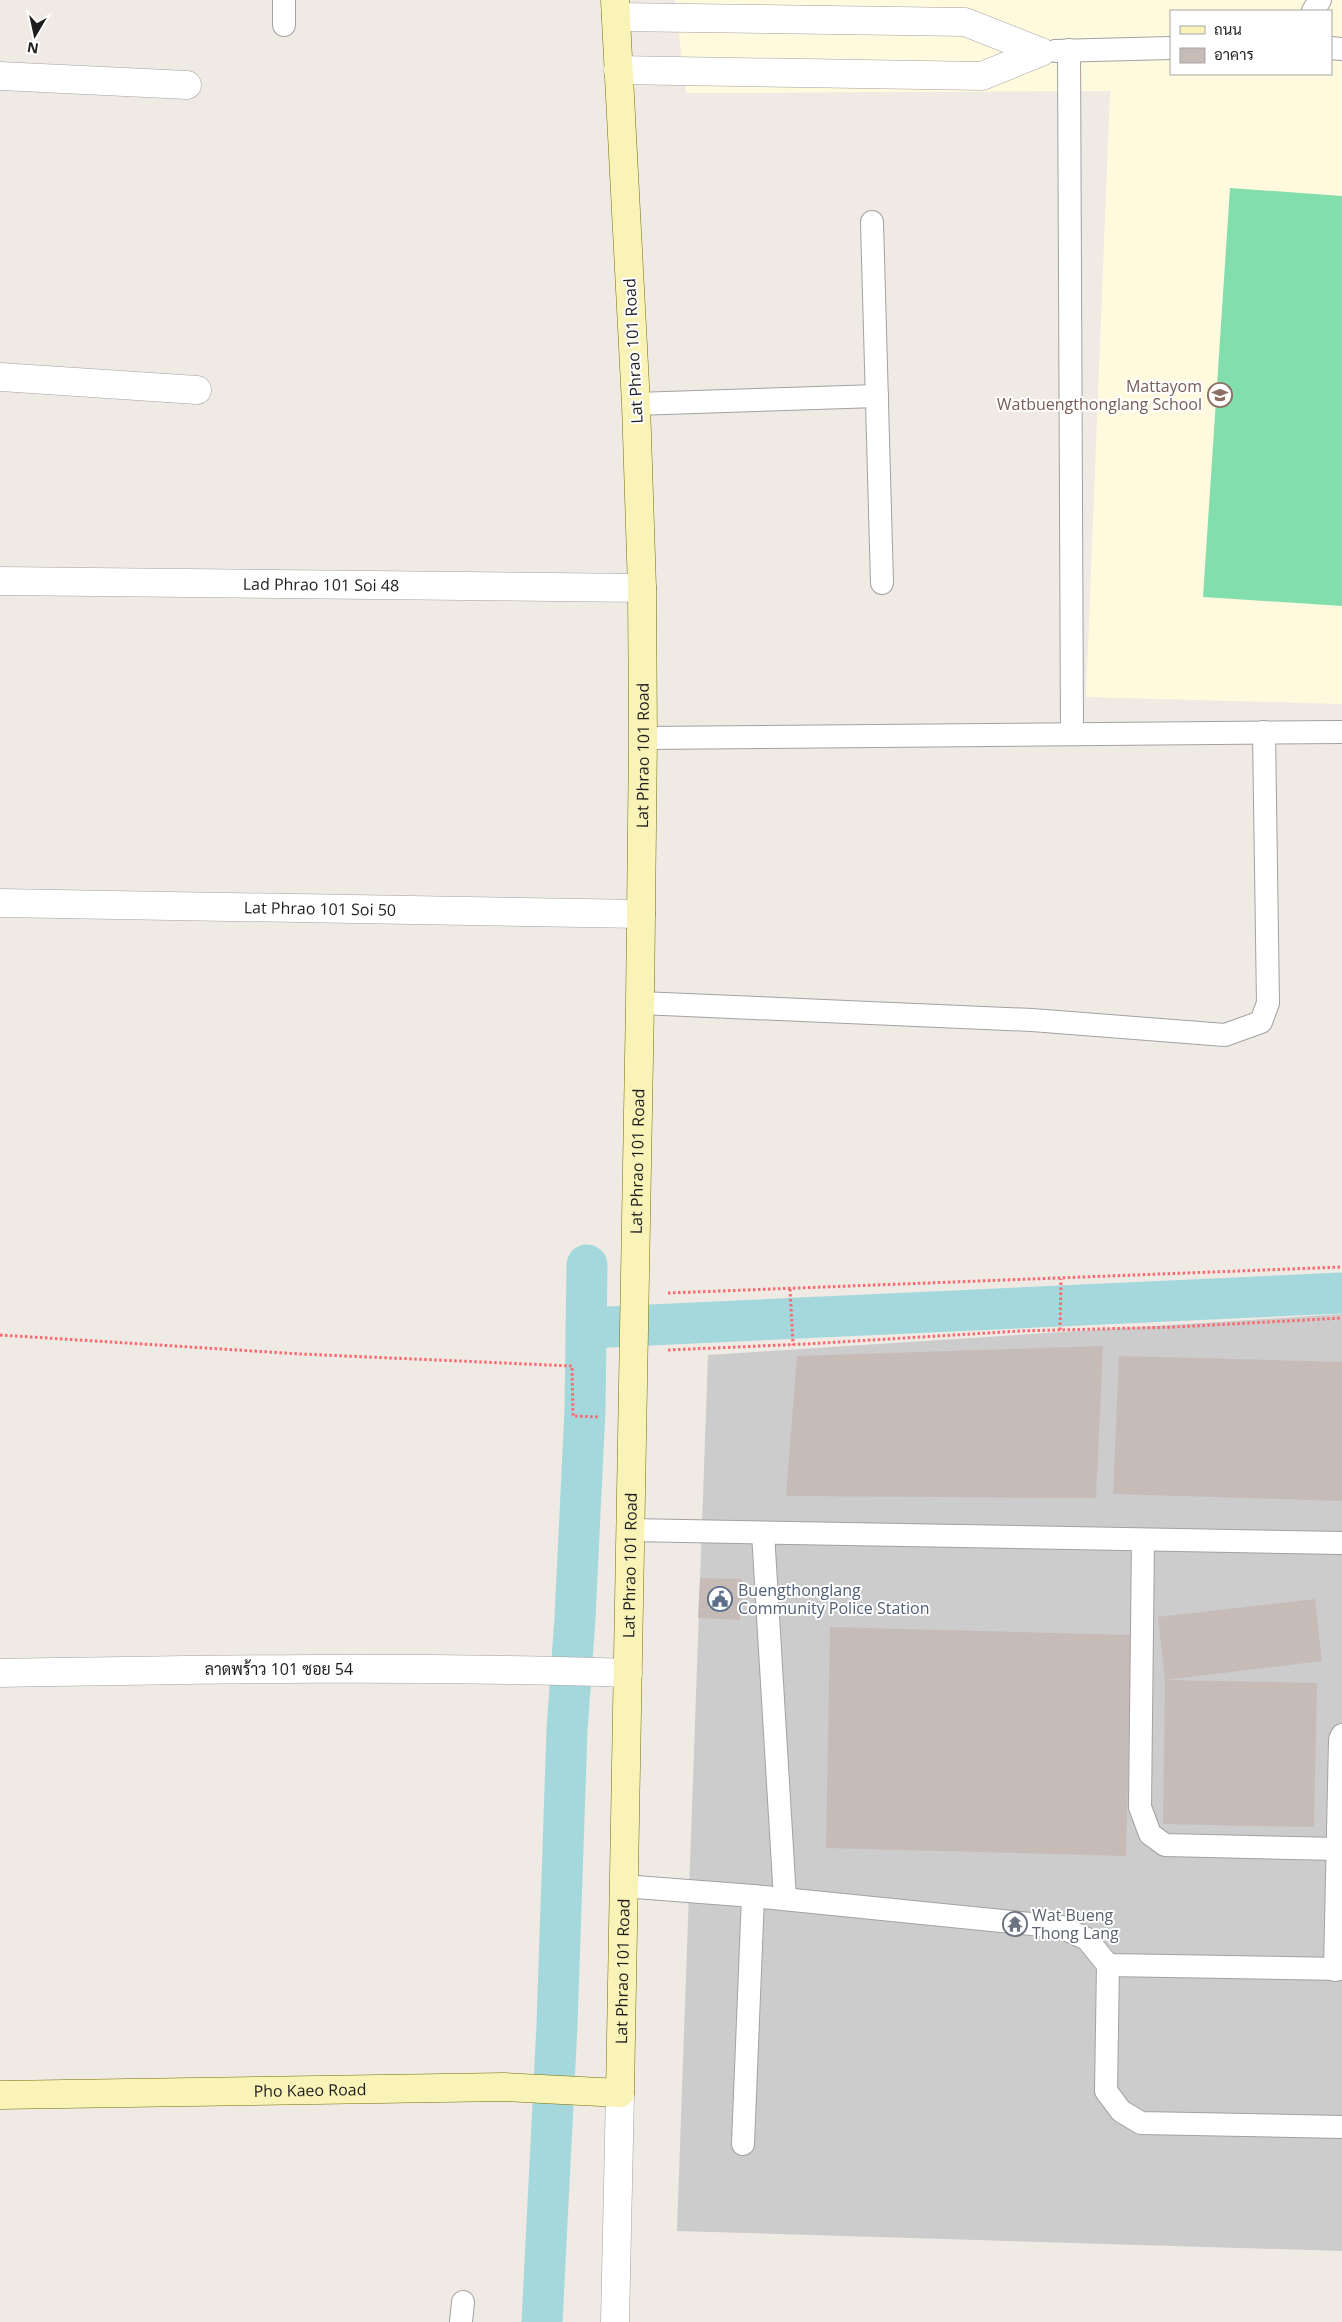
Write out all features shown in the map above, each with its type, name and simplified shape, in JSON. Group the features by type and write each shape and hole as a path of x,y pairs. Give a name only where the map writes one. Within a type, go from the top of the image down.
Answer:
{"street":[{"path":"615,8 965,22 1041,52"},
{"name":"Lat Phrao 101 Road","path":"615,8 636,404 642,588 643,738 624,1886 610,2092 615,2322"},
{"path":"618,70 982,76 1041,52"},
{"path":"0,76 187,85"},
{"path":"0,377 196,390"},
{"name":"Lad Phrao 101 Soi 48","path":"0,581 642,588"},
{"name":"Lat Phrao 101 Soi 50","path":"0,903 641,914"},
{"name":"ลาดพร้าว 101 ซอย 54","path":"0,1673 288,1668 559,1670 628,1673"},
{"name":"Pho Kaeo Road","path":"0,2096 504,2087 610,2092"}],"lane":[{"path":"284,0 284,25"},
{"path":"1041,52 1170,48"},
{"path":"1069,50 1072,733"},
{"path":"872,222 882,583"},
{"path":"636,404 877,396"},
{"path":"640,1003 1032,1020 1225,1035 1261,1022 1268,1003 1264,732"},
{"path":"643,738 1342,732"},
{"path":"630,1530 1342,1543"},
{"path":"763,1533 785,1899"},
{"path":"1143,1540 1140,1807 1150,1834 1165,1845 1338,1849"},
{"path":"1108,1965 1339,1970 1338,1849 1342,1736"},
{"path":"624,1886 785,1899 1061,1927 1087,1939 1108,1965 1106,2091 1121,2111 1140,2122 1342,2127"},
{"path":"744,2144 753,1896"}],"path":[{"path":"634,1294 1061,1280 1342,1267"},
{"path":"1060,1328 1061,1280"},
{"path":"790,1290 793,1343"},
{"path":"634,1351 1060,1328 1175,1327 1342,1318"},
{"path":"0,1334 301,1354 572,1366 572,1416 593,1417"}],"shaded area":[{"name":"Mattayom Watbuengthonglang School","path":"675,0 1342,0 1342,704 1086,697 1110,91 686,93"},
{"name":"Wat Bueng Thong Lang","path":"1342,1314 1342,2251 677,2231 708,1355"}],"green space":[{"path":"1230,188 1342,196 1342,606 1203,597"}],"building":[{"path":"1103,1346 1096,1498 786,1496 797,1356"},
{"path":"1119,1356 1342,1362 1342,1501 1113,1494"},
{"name":"Buengthonglang Community Police Station","path":"700,1578 742,1579 740,1620 698,1618"},
{"path":"1315,1599 1322,1661 1165,1680 1158,1617"},
{"path":"830,1627 1132,1635 1126,1856 826,1848"},
{"path":"1165,1680 1317,1683 1314,1827 1163,1824"}],"waterway":[{"path":"542,2322 557,2025 567,1730 575,1618 585,1410 587,1265"},
{"path":"586,1328 1342,1293"}],"place":[{"name":"Mattayom Watbuengthonglang School","path":"1220,395"},
{"name":"Buengthonglang Community Police Station","path":"720,1599"},
{"name":"Wat Bueng Thong Lang","path":"1015,1924"}]}
